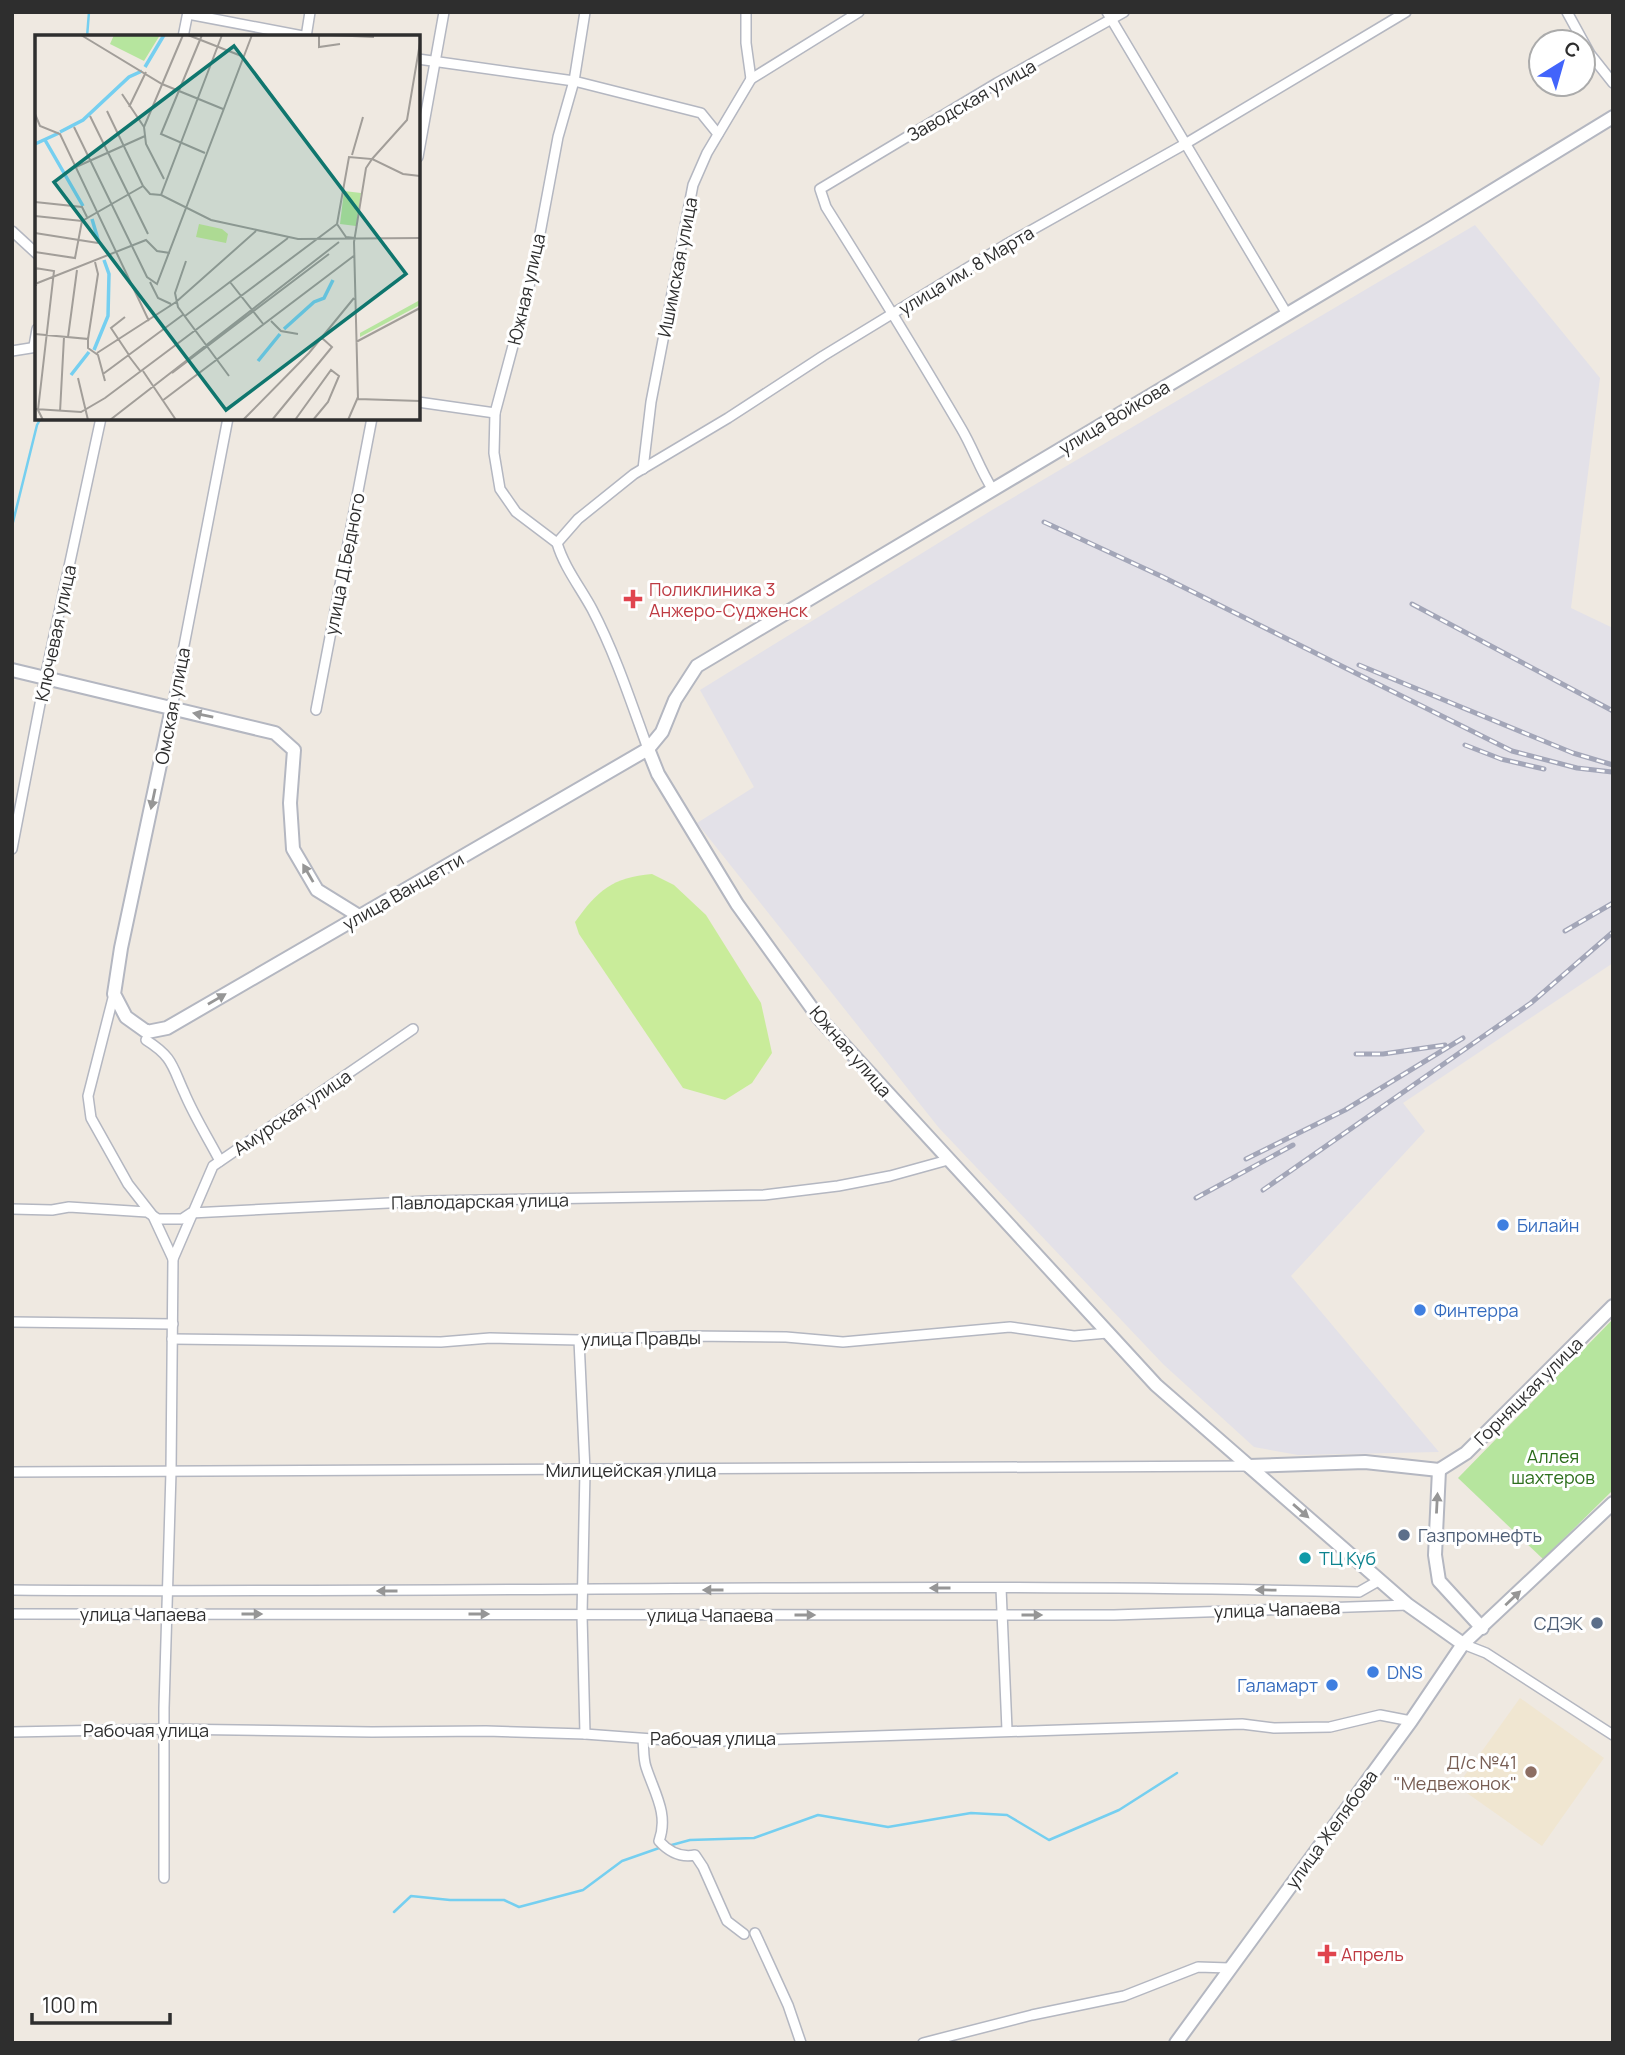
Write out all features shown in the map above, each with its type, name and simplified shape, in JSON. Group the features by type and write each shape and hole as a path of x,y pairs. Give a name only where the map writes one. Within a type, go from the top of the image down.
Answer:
{"street":[{"path":"307,35 310,12"},
{"path":"420,147 444,12"},
{"name":"Южная улица","path":"585,12 574,81 558,137 533,271 495,413 494,453 500,489 516,512 557,543 561,558 592,610 611,649 658,774 737,904 819,1018 1156,1385 1408,1605 1463,1644"},
{"path":"746,12 746,43 751,79 859,12"},
{"name":"Заводская улица","path":"892,315 826,207 820,189 1109,16 1124,12"},
{"name":"улица им. 8 Марта","path":"557,543 578,519 643,469 1005,245 1185,144 1406,12"},
{"path":"1567,12 1590,54 1613,83"},
{"path":"183,35 188,13 297,35"},
{"path":"1109,16 1287,314"},
{"path":"420,58 574,81 701,113 718,134"},
{"name":"Ишимская улица","path":"643,469 651,402 693,185 718,134 751,79"},
{"name":"улица Войкова","path":"648,749 662,732 675,700 697,666 1613,117"},
{"path":"12,231 35,252"},
{"path":"892,315 969,441 980,469 993,490"},
{"path":"12,351 35,346"},
{"path":"420,402 495,413"},
{"name":"Ключевая улица","path":"12,849 45,678 101,420"},
{"name":"Омская улица","path":"173,1259 153,1216 128,1184 91,1118 88,1096 114,994 228,420"},
{"name":"улица Д.Бедного","path":"316,710 372,420"},
{"path":"12,670 275,733 294,750 289,803 293,849 317,890 359,916"},
{"name":"улица Ванцетти","path":"114,994 125,1017 147,1032 167,1028 648,749"},
{"name":"Амурская улица","path":"173,1259 213,1166 413,1029"},
{"path":"146,1041 161,1050 176,1069 183,1091 220,1161"},
{"name":"Павлодарская улица","path":"12,1209 52,1210 69,1207 147,1212 158,1219 182,1219 191,1213 428,1201 764,1195 890,1176 948,1160"},
{"path":"164,1878 164,1729 173,1259"},
{"name":"Горняцкая улица","path":"1439,1471 1466,1453 1613,1306"},
{"path":"12,1322 173,1324"},
{"name":"улица Правды","path":"172,1339 441,1342 490,1338 579,1340 700,1336 786,1337 843,1342 1010,1327 1074,1336 1107,1333"},
{"path":"579,1340 584,1471 582,1615 585,1734"},
{"path":"1250,1466 1365,1462 1439,1471 1435,1555 1439,1581 1482,1628"},
{"name":"Милицейская улица","path":"12,1472 1250,1466"},
{"name":"улица Желябова","path":"1176,2043 1411,1721 1463,1644 1613,1503"},
{"name":"улица Чапаева","path":"12,1590 168,1592 1191,1588 1359,1592 1380,1580"},
{"path":"1000,1588 1007,1730"},
{"name":"улица Чапаева","path":"12,1614 1114,1615 1408,1605"},
{"path":"1463,1644 1486,1653 1613,1735"},
{"name":"Рабочая улица","path":"12,1732 164,1729 486,1731 585,1734 693,1742 1242,1724 1274,1728 1330,1727 1380,1715 1411,1721"},
{"path":"643,1739 645,1765 659,1798 664,1828 659,1841 667,1850 684,1857 695,1855 727,1921 744,1934"},
{"path":"755,1933 788,2005 801,2043"},
{"path":"923,2043 1032,2015 1124,1996 1198,1967 1229,1968"}],"shaded area":[{"path":"1475,225 1600,378 1571,608 1613,628 1613,963 1403,1103 1425,1131 1291,1276 1439,1452 1298,1455 1254,1447 1163,1364 939,1128 697,823 754,787 700,690 992,510"},
{"name":"Д/с №41 \"Медвежонок\"","path":"1520,1698 1604,1758 1542,1846 1457,1786"}],"green space":[{"path":"652,874 674,885 706,915 761,1003 772,1053 752,1083 725,1100 683,1088 579,934 575,922 599,894 616,882"},
{"name":"Аллея шахтеров","path":"1613,1319 1613,1490 1543,1559 1458,1478"}],"waterway":[{"path":"87,35 89,12"},
{"path":"12,526 40,420"},
{"path":"668,1846 690,1840 754,1838 818,1815 888,1827 971,1813 1007,1815 1049,1840 1119,1810 1177,1773"},
{"path":"394,1912 411,1896 450,1900 504,1900 519,1907 583,1890 622,1861 662,1847"}],"railway":[{"path":"1044,522 1163,577 1512,751 1577,768 1612,772"},
{"path":"1412,604 1613,711"},
{"path":"1359,665 1573,753 1613,765"},
{"path":"1465,745 1501,759 1544,769"},
{"path":"1565,931 1613,903"},
{"path":"1263,1190 1531,1003 1613,932"},
{"path":"1246,1159 1345,1110 1463,1038"},
{"path":"1356,1054 1383,1054 1445,1045"},
{"path":"1196,1198 1293,1145"}],"place":[{"name":"Поликлиника 3 Анжеро-Судженск","path":"633,599"},
{"name":"Билайн","path":"1503,1225"},
{"name":"Финтерра","path":"1420,1310"},
{"name":"Газпромнефть","path":"1404,1535"},
{"name":"ТЦ Куб","path":"1305,1558"},
{"name":"СДЭК","path":"1597,1623"},
{"name":"DNS","path":"1373,1672"},
{"name":"Галамарт","path":"1332,1685"},
{"name":"Д/с №41 \"Медвежонок\"","path":"1531,1772"},
{"name":"Апрель","path":"1327,1954"}]}
